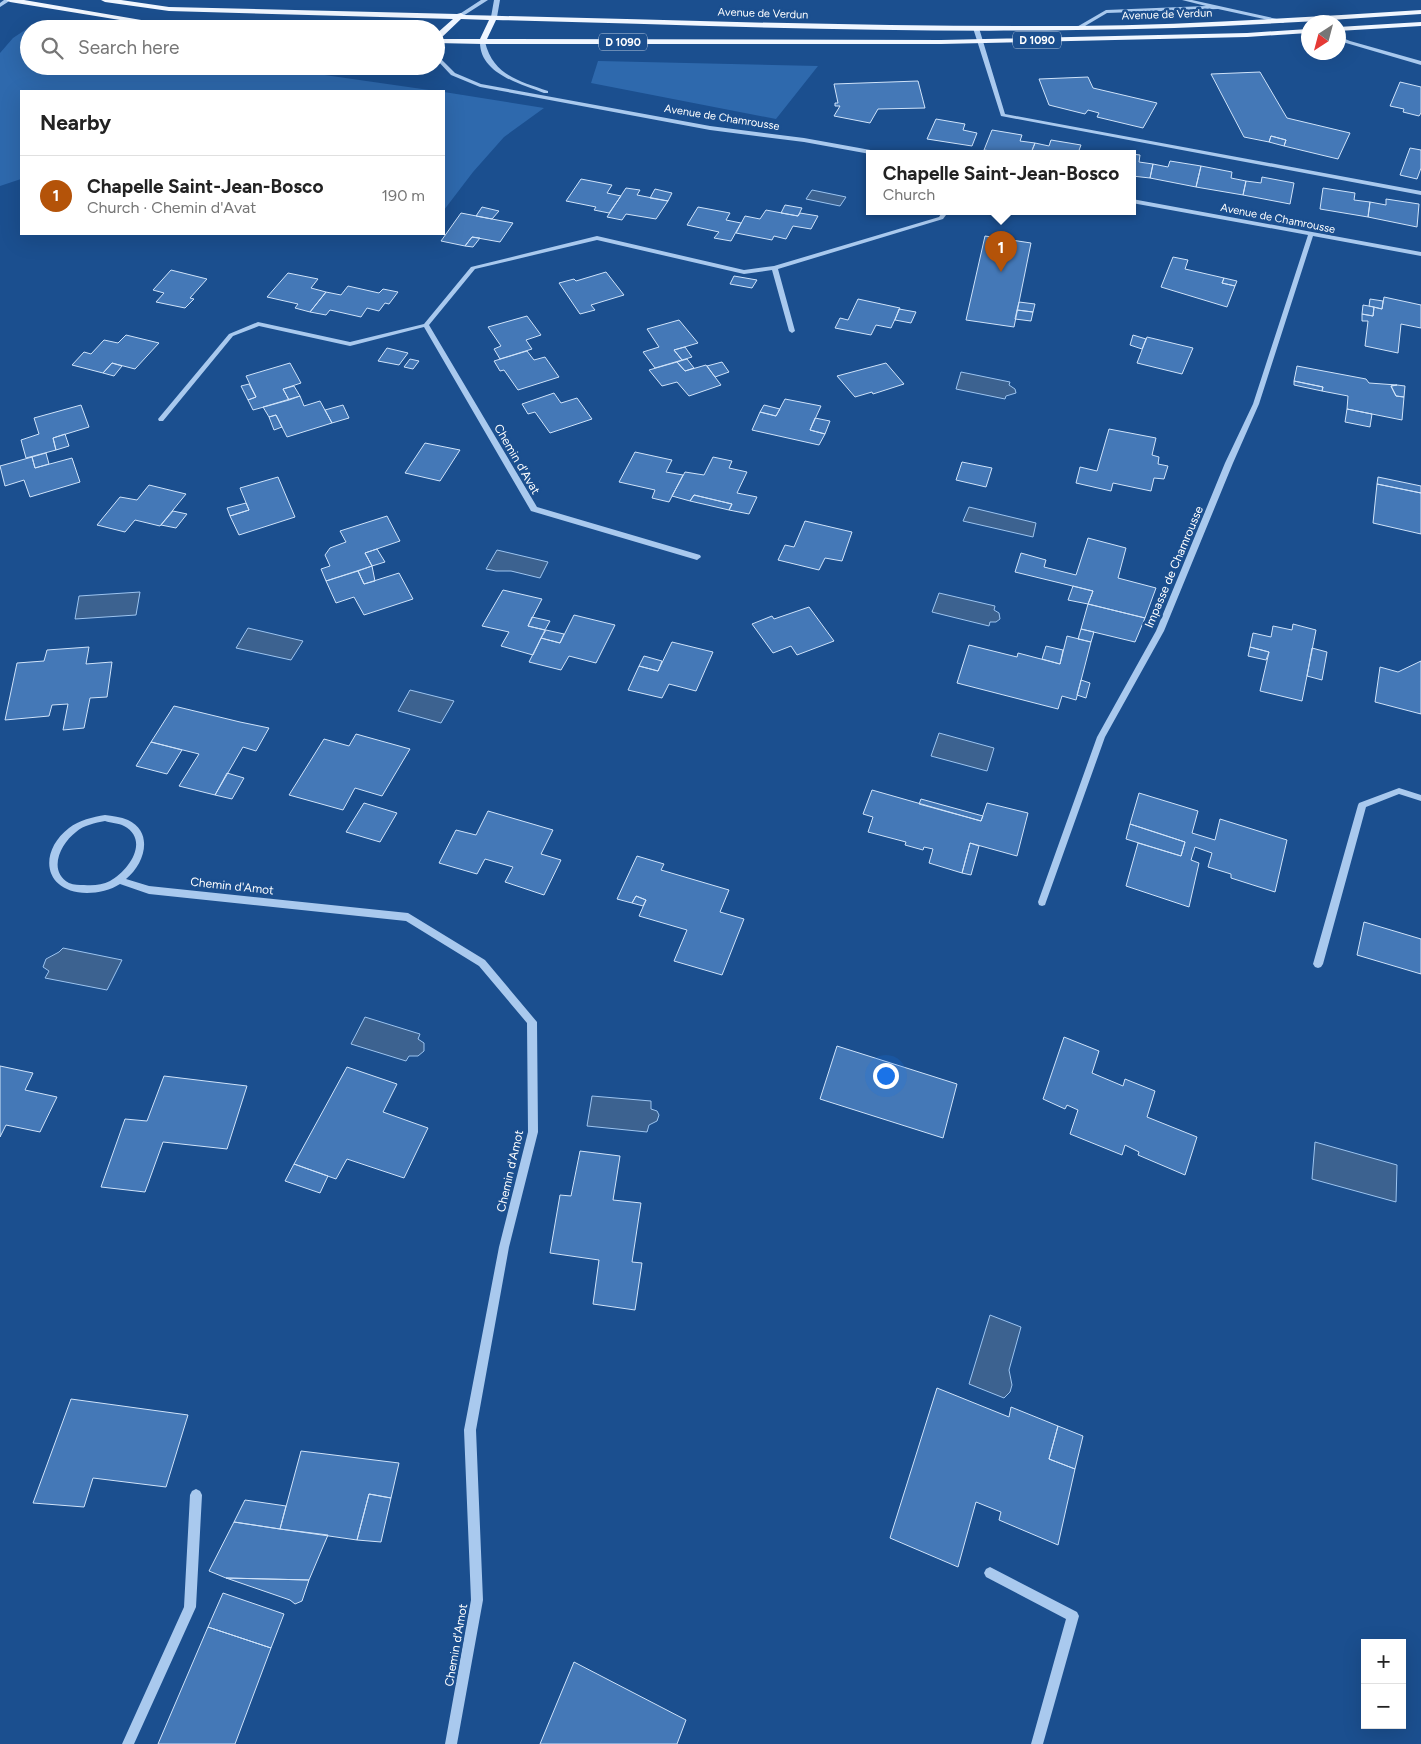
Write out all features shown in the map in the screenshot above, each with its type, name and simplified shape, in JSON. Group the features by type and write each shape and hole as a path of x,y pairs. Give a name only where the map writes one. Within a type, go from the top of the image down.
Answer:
{"main road":[{"path":"9,0 134,20"},
{"name":"Avenue de Verdun","path":"105,0 169,9 461,15 882,28 1078,28 1286,22 1421,12"},
{"path":"445,31 461,15"},
{"path":"482,42 494,17"},
{"path":"1346,29 1421,24"},
{"name":"Avenue de Verdun","path":"445,40 482,42 981,41 1247,36 1301,32"}],"street":[{"path":"0,5 9,0"},
{"path":"461,15 485,0"},
{"path":"494,17 497,0"},
{"path":"1184,0 1286,22"},
{"path":"1218,7 1222,0"},
{"path":"1078,28 1106,12 1218,7"},
{"path":"976,28 1003,115 1421,193"},
{"path":"1346,41 1421,63"},
{"name":"Avenue de Chamrousse","path":"482,42 484,54 504,76 564,99"},
{"name":"Avenue de Chamrousse","path":"445,66 453,74 480,85 564,99 710,128 804,140 866,151"},
{"name":"Avenue de Chamrousse","path":"1136,202 1421,254"},
{"path":"161,419 232,335 258,324 350,344 426,325 473,268 597,238 744,272 775,268 941,218 943,215"},
{"name":"Impasse de Chamrousse","path":"1042,902 1101,737 1160,631 1229,463 1256,404 1311,234"},
{"path":"775,268 792,331"},
{"name":"Chemin d'Avat","path":"426,325 534,509 698,557"},
{"path":"1318,964 1362,805 1399,792 1421,798"},
{"path":"105,818 128,823 138,833 142,846 138,860 133,868 120,880 95,890 79,890 65,885 56,876 53,869 52,863 56,849 65,835 87,822 105,818"},
{"name":"Chemin d'Amot","path":"120,880 149,890 408,917 482,963 532,1022 533,1132 504,1247 470,1430 477,1600 451,1744"},
{"path":"128,1744 190,1607 196,1495"},
{"path":"990,1573 1073,1616 1038,1744"}],"shaded area":[{"path":"20,33 20,75 325,75 429,90 20,90 20,179 0,186 0,53 13,38"},
{"path":"598,61 818,66 776,119 591,83"},
{"path":"445,92 544,108 504,137 473,172 445,209"},
{"path":"812,190 846,197 840,206 806,199"},
{"path":"961,372 1010,382 1009,385 1015,389 1016,393 1006,396 1005,399 956,389"},
{"path":"969,507 1036,523 1033,537 963,521"},
{"path":"497,550 548,562 540,578 511,571 486,569"},
{"path":"140,592 136,615 75,619 79,596"},
{"path":"939,593 995,606 994,610 999,613 1000,619 996,622 990,622 989,626 932,612"},
{"path":"248,628 303,641 291,660 236,648"},
{"path":"410,690 454,701 441,723 398,711"},
{"path":"939,733 994,748 987,771 931,756"},
{"path":"63,948 122,960 107,990 45,978 49,971 43,967 46,959"},
{"path":"365,1017 420,1034 418,1039 424,1043 424,1051 418,1056 409,1056 406,1061 351,1044"},
{"path":"592,1096 651,1101 651,1109 657,1111 659,1115 657,1121 649,1125 647,1132 587,1126"},
{"path":"1315,1142 1397,1165 1396,1202 1312,1179"},
{"path":"990,1315 1021,1327 1009,1370 1012,1385 1010,1392 1004,1398 969,1384"}],"building":[{"path":"1260,72 1287,118 1350,133 1338,159 1284,146 1286,140 1271,136 1269,142 1244,137 1211,74"},
{"path":"1088,77 1093,88 1157,103 1143,128 1097,117 1099,113 1088,110 1085,114 1049,105 1039,79"},
{"path":"918,81 925,108 878,109 870,123 834,116 840,106 835,106 835,103 838,103 834,84"},
{"path":"1400,82 1421,87 1421,113 1419,116 1403,112 1404,109 1390,106"},
{"path":"936,119 965,124 963,130 977,133 972,146 927,139"},
{"path":"992,130 1022,135 1020,141 1035,143 1032,150 984,150"},
{"path":"1271,136 1286,140 1284,146 1269,142"},
{"path":"1051,140 1081,145 1079,150 1032,150 1035,143 1049,146"},
{"path":"1410,148 1421,150 1421,168 1417,179 1400,175"},
{"path":"1136,154 1140,155 1139,162 1153,164 1150,178 1136,176"},
{"path":"1170,161 1201,166 1196,187 1150,178 1153,164 1168,167"},
{"path":"1201,166 1232,172 1231,178 1246,181 1243,195 1196,187"},
{"path":"1262,177 1294,183 1290,204 1243,195 1246,181 1261,183"},
{"path":"581,179 612,185 607,193 621,196 609,213 594,210 596,207 566,201"},
{"path":"626,188 640,190 637,195 668,201 656,219 626,214 622,220 607,217"},
{"path":"1323,188 1355,193 1354,200 1370,202 1368,217 1320,209"},
{"path":"655,189 672,193 668,201 650,198"},
{"path":"1386,199 1419,204 1417,227 1368,217 1370,202 1386,205"},
{"path":"785,205 802,208 798,216 781,213"},
{"path":"482,207 499,211 492,219 476,216"},
{"path":"698,207 730,213 726,220 741,223 731,241 714,238 719,232 687,225"},
{"path":"766,210 798,216 800,213 818,216 811,229 793,226 786,239 774,236 772,240 736,233 745,216 760,219"},
{"path":"461,213 513,223 500,242 472,237 465,246 441,241"},
{"path":"985,236 1031,243 1014,327 966,320"},
{"path":"472,237 480,238 473,247 465,246"},
{"path":"1173,257 1188,260 1185,269 1224,278 1222,283 1235,286 1227,307 1161,287"},
{"path":"171,270 207,279 190,298 194,299 185,308 156,302 164,293 153,290"},
{"path":"606,272 624,295 591,305 595,310 580,314 559,283 574,279 576,281"},
{"path":"288,273 318,279 311,288 326,292 310,312 295,308 298,304 267,297"},
{"path":"734,276 757,280 752,288 730,284"},
{"path":"1224,278 1237,281 1235,286 1222,283"},
{"path":"348,286 379,293 383,289 398,292 389,304 385,303 379,311 367,308 361,317 330,310 326,315 310,312 326,292 341,295"},
{"path":"1384,297 1421,305 1421,328 1401,324 1398,353 1365,346 1368,321 1362,321 1362,314 1373,316 1374,307 1382,309"},
{"path":"858,299 900,308 891,328 876,325 871,335 835,328 840,318 848,320"},
{"path":"1370,299 1383,301 1382,309 1369,306"},
{"path":"1019,302 1035,304 1033,312 1017,310"},
{"path":"1363,305 1374,307 1373,316 1362,314"},
{"path":"899,309 916,312 911,323 895,320"},
{"path":"1017,310 1033,312 1031,321 1015,319"},
{"path":"527,316 541,335 526,340 532,349 500,359 494,349 501,346 488,327"},
{"path":"679,320 698,343 674,350 682,360 655,368 643,352 659,347 647,329"},
{"path":"126,335 159,343 135,369 112,363 103,373 72,365 84,352 91,354 104,340 118,343"},
{"path":"1133,335 1146,339 1142,349 1130,345"},
{"path":"1147,337 1193,348 1182,374 1137,363"},
{"path":"685,347 692,357 682,360 674,350"},
{"path":"387,348 408,353 399,365 378,361"},
{"path":"527,351 534,360 545,357 559,377 518,390 504,370 500,371 494,361"},
{"path":"410,359 419,361 413,369 404,367"},
{"path":"687,359 694,368 685,371 677,362"},
{"path":"677,362 685,371 706,365 721,385 689,396 677,382 662,386 649,370"},
{"path":"722,362 729,372 715,377 707,366"},
{"path":"112,363 122,366 114,376 103,373"},
{"path":"290,363 301,383 283,389 289,400 253,410 248,400 256,397 246,376"},
{"path":"886,363 904,384 873,394 872,392 855,397 837,376"},
{"path":"1297,366 1366,379 1369,383 1397,385 1391,386 1396,396 1404,397 1402,420 1347,409 1348,396 1322,391 1323,387 1294,381"},
{"path":"1294,381 1323,387 1322,391 1294,385"},
{"path":"249,384 256,397 248,400 241,386"},
{"path":"294,386 300,396 289,400 283,389"},
{"path":"1391,386 1405,386 1404,397 1396,396"},
{"path":"554,393 561,403 577,398 592,419 550,433 535,412 528,414 522,404"},
{"path":"300,396 304,406 320,401 332,423 287,437 276,415 269,417 263,407"},
{"path":"785,399 821,406 810,430 825,434 819,445 752,430 760,412 776,416"},
{"path":"81,405 89,427 53,438 56,450 26,458 21,440 39,434 34,418"},
{"path":"343,405 349,418 332,423 325,410"},
{"path":"764,405 780,409 776,416 760,412"},
{"path":"1347,409 1372,414 1370,427 1345,422"},
{"path":"276,415 282,427 274,430 269,417"},
{"path":"815,418 830,421 825,434 810,430"},
{"path":"1109,429 1156,438 1152,455 1159,457 1158,464 1168,466 1164,479 1154,478 1151,491 1113,483 1111,491 1076,483 1080,467 1097,471"},
{"path":"65,434 69,446 56,450 53,438"},
{"path":"425,443 460,450 440,481 405,473"},
{"path":"635,452 672,460 666,472 683,475 669,502 652,498 655,490 619,482"},
{"path":"46,453 49,464 35,468 32,457"},
{"path":"32,457 35,468 72,458 80,482 30,497 24,480 5,486 0,466"},
{"path":"713,457 732,461 729,468 747,472 737,493 757,497 749,514 729,510 732,504 694,495 690,501 672,496 685,472 704,475"},
{"path":"962,462 992,468 986,487 956,480"},
{"path":"278,477 295,517 239,535 230,516 249,510 240,488"},
{"path":"1378,477 1421,486 1421,493 1377,484"},
{"path":"1377,484 1421,493 1421,534 1373,523"},
{"path":"149,485 186,494 160,526 135,520 125,532 97,525 120,497 137,500"},
{"path":"694,495 732,504 729,510 690,501"},
{"path":"246,503 249,510 230,516 227,508"},
{"path":"173,511 187,514 176,528 161,525"},
{"path":"387,516 400,541 365,553 372,566 326,581 321,569 330,566 325,555 330,548 346,542 340,531"},
{"path":"805,521 852,532 842,561 825,558 819,570 778,560 785,545 794,547"},
{"path":"1088,538 1126,548 1118,578 1156,588 1145,618 1088,604 1093,591 1015,572 1021,553 1046,560 1044,567 1076,575"},
{"path":"377,549 385,562 372,566 365,553"},
{"path":"372,566 375,581 364,584 358,571"},
{"path":"358,571 364,584 399,573 413,599 364,615 354,597 336,603 326,581"},
{"path":"1073,586 1093,591 1088,604 1068,600"},
{"path":"503,590 542,599 528,626 545,630 533,655 501,646 509,632 482,626"},
{"path":"1088,604 1145,618 1135,642 1081,629"},
{"path":"809,607 834,641 797,655 791,646 773,653 752,624 772,616 774,619"},
{"path":"574,615 615,625 596,663 569,656 561,670 529,662 541,638 560,643"},
{"path":"532,617 550,621 545,630 528,626"},
{"path":"1293,624 1316,630 1302,701 1260,691 1269,652 1250,647 1253,633 1271,637 1273,626 1292,630"},
{"path":"1081,629 1094,632 1091,642 1078,639"},
{"path":"546,630 564,634 560,643 541,638"},
{"path":"1067,636 1091,642 1076,700 1062,696 1058,709 957,683 969,645 1017,657 1018,653 1060,664"},
{"path":"672,642 713,652 696,691 669,684 662,698 628,690 639,666 658,671"},
{"path":"1046,646 1063,650 1060,664 1042,659"},
{"path":"89,647 86,664 112,662 107,697 90,698 84,728 63,730 68,704 52,705 49,716 5,720 17,663 44,661 47,650"},
{"path":"1250,647 1269,652 1266,660 1248,656"},
{"path":"1312,648 1327,652 1322,680 1307,676"},
{"path":"644,656 662,661 658,671 639,666"},
{"path":"1421,661 1421,714 1375,702 1380,667 1398,672"},
{"path":"1081,680 1090,683 1086,698 1077,695"},
{"path":"174,706 269,728 256,751 243,747 215,795 179,786 199,754 151,742"},
{"path":"356,734 410,749 382,796 355,788 343,810 289,795 324,739 349,746"},
{"path":"151,742 182,750 167,774 136,766"},
{"path":"227,773 244,778 232,799 215,795"},
{"path":"872,790 981,821 987,803 1028,813 1017,856 970,843 962,873 929,863 933,849 924,847 923,850 905,845 906,842 868,832 873,817 863,814"},
{"path":"1139,793 1198,811 1192,833 1215,840 1220,819 1287,840 1275,892 1231,878 1231,874 1208,867 1212,853 1195,847 1191,860 1199,863 1189,907 1126,886 1138,843 1181,856 1185,842 1130,824"},
{"path":"921,799 983,816 981,821 919,804"},
{"path":"364,803 397,813 380,842 346,832"},
{"path":"488,811 553,830 541,854 561,860 544,895 505,882 513,867 485,859 477,874 439,863 456,830 476,835"},
{"path":"1130,824 1185,842 1181,856 1126,839"},
{"path":"970,843 979,846 971,875 962,873"},
{"path":"637,856 664,864 661,870 729,890 720,912 744,919 722,975 674,961 687,930 639,916 646,900 636,896 632,903 617,899"},
{"path":"636,896 646,900 643,906 632,903"},
{"path":"1364,922 1421,939 1421,974 1357,955"},
{"path":"1064,1037 1099,1051 1092,1073 1123,1086 1125,1079 1155,1091 1147,1117 1197,1137 1185,1175 1138,1155 1139,1152 1125,1145 1122,1155 1070,1134 1078,1110 1067,1105 1065,1109 1043,1099"},
{"path":"837,1046 957,1084 943,1138 820,1099"},
{"path":"0,1066 33,1073 25,1090 57,1097 40,1132 6,1125 0,1137"},
{"path":"347,1067 397,1084 383,1112 428,1128 404,1178 347,1159 336,1179 294,1164"},
{"path":"164,1076 247,1086 227,1149 163,1142 145,1192 101,1187 125,1119 147,1121"},
{"path":"580,1151 620,1156 613,1200 641,1203 632,1262 642,1263 635,1310 593,1304 599,1260 550,1253 560,1195 571,1196"},
{"path":"294,1164 328,1176 320,1193 285,1181"},
{"path":"937,1388 1009,1417 1011,1407 1058,1426 1049,1459 1075,1469 1058,1545 999,1520 1001,1512 976,1502 958,1567 890,1538"},
{"path":"71,1399 188,1415 166,1487 93,1478 84,1507 33,1503"},
{"path":"1058,1426 1083,1436 1075,1469 1049,1459"},
{"path":"301,1451 399,1463 391,1498 369,1494 357,1540 280,1529"},
{"path":"369,1494 391,1498 381,1542 357,1540"},
{"path":"245,1500 286,1506 280,1529 234,1522"},
{"path":"234,1522 328,1535 309,1580 226,1578 209,1571"},
{"path":"226,1578 309,1580 302,1601 295,1604 290,1600"},
{"path":"223,1593 284,1614 271,1648 208,1627"},
{"path":"208,1627 271,1648 235,1744 158,1744"},
{"path":"574,1662 686,1720 677,1744 540,1744"}],"place":[{"name":"Chapelle Saint-Jean-Bosco","path":"1001,272"}]}
